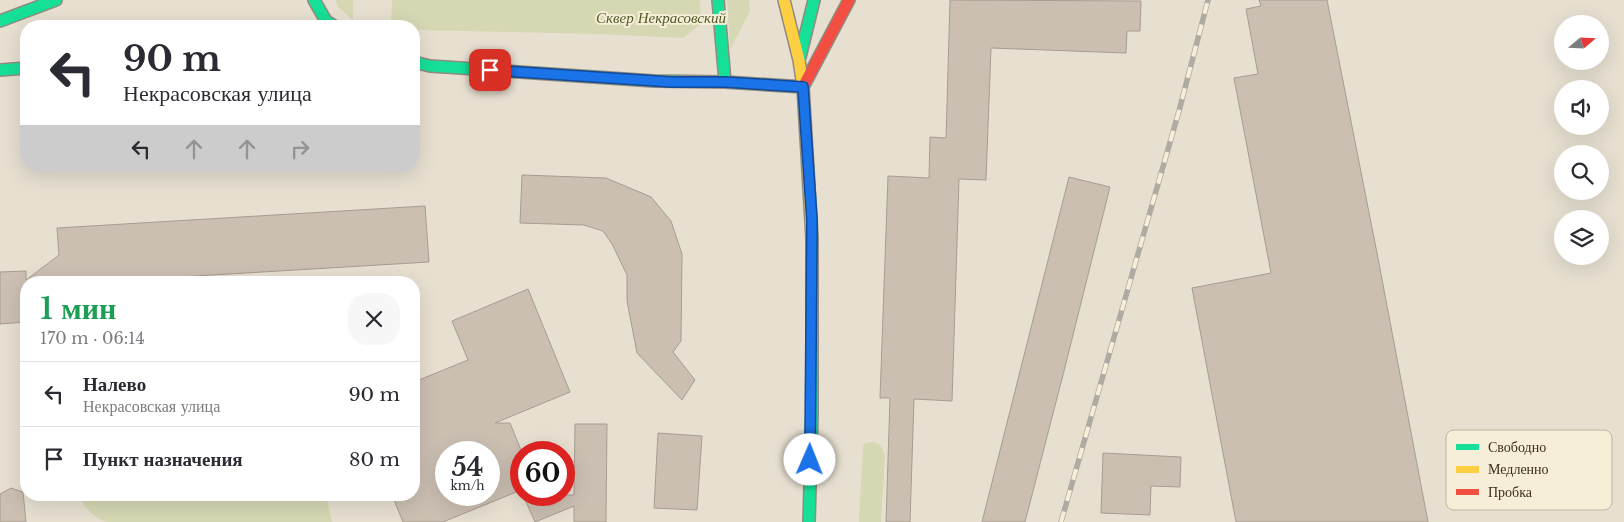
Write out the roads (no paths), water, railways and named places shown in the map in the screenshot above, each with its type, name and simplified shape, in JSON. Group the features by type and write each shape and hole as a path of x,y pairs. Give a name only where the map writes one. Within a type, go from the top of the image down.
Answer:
{"main road":[{"path":"0,21 56,0"},
{"path":"314,0 325,20"},
{"path":"718,0 725,82"},
{"path":"784,0 800,60 812,221 812,416 809,522"},
{"path":"800,60 814,0"},
{"path":"803,87 849,0"},
{"path":"420,64 430,66 671,82 725,82 803,87"},
{"path":"0,70 20,68"}],"railway":[{"path":"1061,522 1179,111 1208,0"}],"park label":[{"name":"Сквер Некрасовский","path":"661,18"}]}
